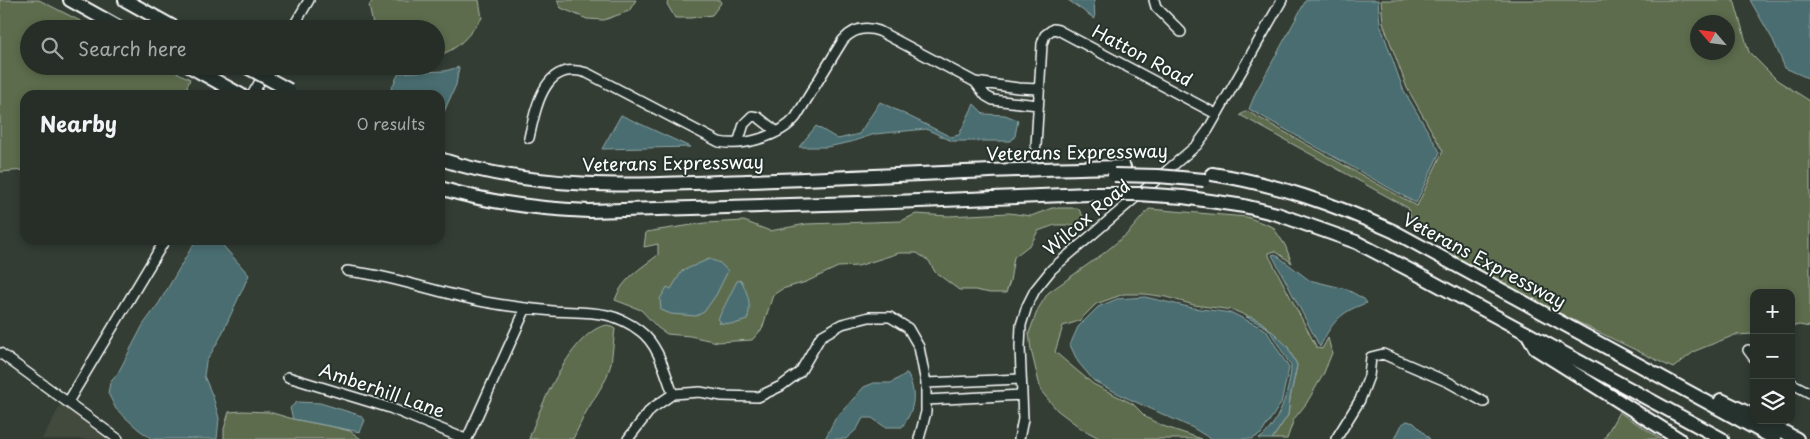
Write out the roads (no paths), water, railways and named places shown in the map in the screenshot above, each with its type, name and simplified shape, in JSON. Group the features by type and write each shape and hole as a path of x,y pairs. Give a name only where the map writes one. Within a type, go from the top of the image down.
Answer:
{"highway":[{"path":"70,0 106,20"},
{"path":"125,0 162,20"},
{"path":"205,75 232,90"},
{"path":"261,75 289,90"},
{"name":"Veterans Expressway","path":"445,161 481,171 528,180 605,185 1176,169 1208,177 1259,183 1298,193 1350,212 1393,231 1775,439"},
{"path":"445,169 504,184 562,191 610,193 1119,171"},
{"path":"1208,177 1296,200 1348,219 1384,236 1759,439"},
{"path":"445,189 494,202 528,207 597,211 1089,194 1138,194 1183,197 1244,206 1277,214 1381,254 1722,439"},
{"path":"1528,333 1536,349 1679,439"},
{"path":"1657,374 1670,374 1750,414"},
{"path":"1769,424 1797,439"}],"street":[{"path":"297,20 309,0"},
{"path":"1154,0 1156,8 1181,32"},
{"name":"Wilcox Road","path":"1019,439 1024,419 1021,379 1021,325 1026,306 1035,290 1052,269 1197,145 1208,130 1282,0"},
{"path":"529,138 536,106 546,86 558,74 575,71 587,74 713,140 726,144 738,144 777,132 788,126 796,117 842,40 856,30 868,29 878,31 975,82 1039,89"},
{"name":"Hatton Road","path":"1036,146 1043,39 1048,31 1052,29 1058,30 1216,114"},
{"path":"255,90 264,75"},
{"path":"975,82 989,99 1038,105"},
{"path":"1006,102 1008,87"},
{"path":"738,144 744,124 752,116 758,117 777,132"},
{"path":"68,402 162,245"},
{"path":"347,271 404,281 447,294 486,302 555,311 591,311 619,318 641,331 657,350 673,394"},
{"path":"466,439 526,308"},
{"path":"628,439 651,409 673,394 700,392 722,396 758,397 781,386 800,372 821,336 842,324 870,317 890,317 908,328 919,347 926,383 926,412 919,439"},
{"path":"0,353 118,439"},
{"path":"1336,439 1360,400 1369,376 1371,357 1383,354 1448,382 1484,402"},
{"name":"Amberhill Lane","path":"288,377 390,408 466,439"},
{"path":"926,383 1021,379"},
{"path":"953,382 950,394 957,398"},
{"path":"1795,384 1810,392"},
{"path":"926,400 1022,395"}],"water":[{"path":"1068,0 1094,0 1095,19"},
{"path":"1306,0 1378,0 1380,24 1403,89 1440,152 1416,203 1249,109 1256,92"},
{"path":"1750,0 1810,0 1810,79 1785,68 1773,40"},
{"path":"459,67 456,85 445,110 445,90 390,90 398,75 445,75 445,71"},
{"path":"880,102 951,137 959,135 974,104 984,114 1005,115 1018,120 1015,136 1011,141 952,141 926,129 875,134 827,147 799,147 816,126 838,139 859,134"},
{"path":"621,115 690,147 602,149"},
{"path":"193,245 222,245 249,275 220,338 206,362 204,376 219,418 217,439 152,439 116,409 108,393 110,383 118,373 143,325 159,303"},
{"path":"1275,254 1309,280 1346,289 1364,299 1367,303 1350,310 1338,319 1328,331 1320,347 1272,255"},
{"path":"709,259 720,263 728,271 716,295 704,312 696,316 671,314 661,310 660,299 667,287 671,289 682,271"},
{"path":"741,280 749,300 747,320 734,324 719,323 721,322 718,319 737,281"},
{"path":"1145,297 1193,308 1232,313 1266,330 1289,368 1281,403 1261,434 1252,439 1211,439 1193,428 1094,381 1078,362 1070,345 1078,327 1098,307 1117,299"},
{"path":"1246,317 1251,317 1261,322 1274,333 1287,346 1297,365 1288,415 1272,439 1259,439 1272,426 1282,407 1289,385 1291,366 1268,328"},
{"path":"907,373 912,387 913,401 910,414 902,427 885,427 872,418 863,418 857,429 846,439 825,439 835,419 864,387 874,383 891,383"},
{"path":"297,402 320,403 359,415 365,420 360,432 293,419 290,408"},
{"path":"1407,421 1414,423 1430,439 1395,439 1402,424"}]}
